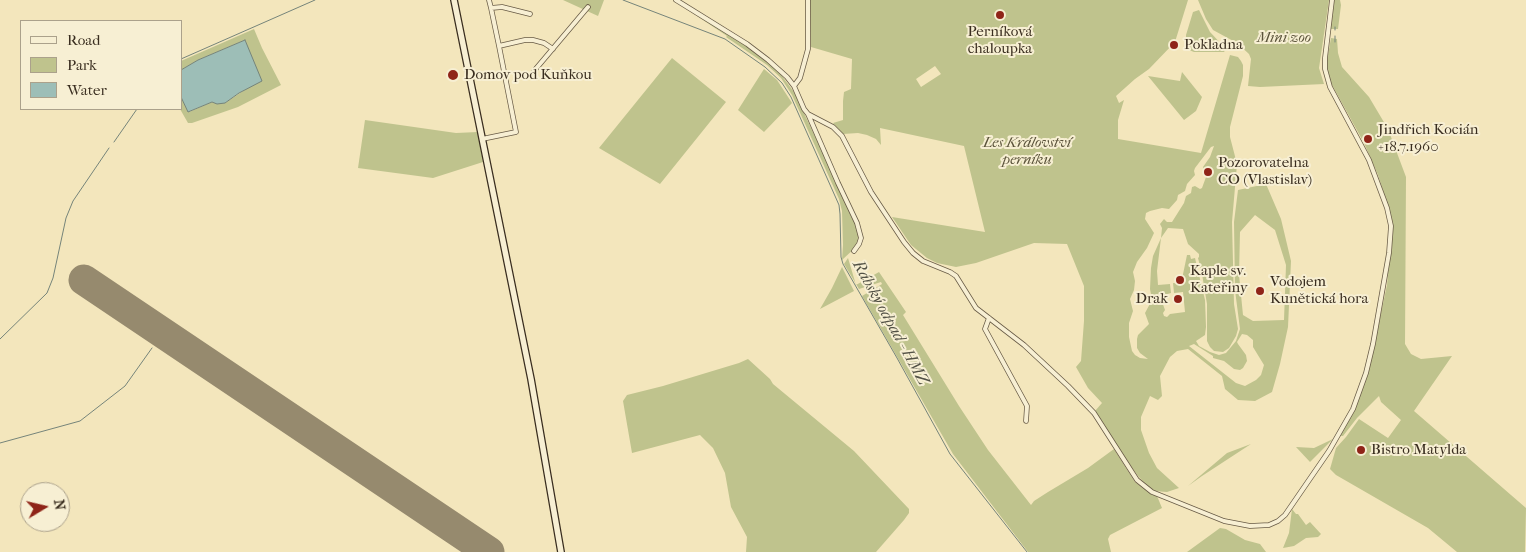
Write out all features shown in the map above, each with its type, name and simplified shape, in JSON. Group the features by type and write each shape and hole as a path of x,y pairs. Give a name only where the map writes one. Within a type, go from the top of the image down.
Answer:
{"street":[{"path":"454,0 529,370 561,552"},
{"path":"482,139 516,132 489,0"},
{"path":"676,0 747,44 774,66 794,86 859,228 860,241 854,251"},
{"path":"794,86 800,78 808,49 808,0"},
{"path":"808,114 833,128 842,136 871,192 909,249 918,258 956,276 975,306 1036,356 1094,413 1137,480 1152,492 1202,513 1234,523 1265,526 1274,524 1286,515 1329,451 1356,400 1366,373 1386,277 1391,226 1387,208 1365,151 1330,87 1325,69 1324,58 1332,0"},
{"path":"491,8 502,7 530,14"},
{"path":"534,71 588,7"},
{"path":"499,46 533,40 544,43 553,49"},
{"path":"989,318 985,329 1027,406 1026,421"}],"green space":[{"path":"563,0 604,0 598,16"},
{"name":"Les Království perníku","path":"810,0 1188,0 1175,42 1149,69 1116,96 1119,103 1124,100 1118,120 1118,139 1201,153 1230,55 1238,57 1241,61 1243,76 1230,127 1230,137 1237,164 1232,222 1234,304 1238,329 1229,348 1223,352 1214,351 1207,341 1207,304 1198,258 1199,254 1188,244 1183,229 1168,228 1161,238 1157,271 1158,285 1170,284 1171,293 1160,296 1165,310 1164,316 1167,317 1170,314 1185,312 1183,292 1174,293 1173,283 1182,284 1187,255 1190,255 1191,259 1195,258 1205,300 1206,327 1205,335 1196,341 1199,346 1210,352 1219,355 1226,353 1236,341 1240,329 1235,290 1234,222 1238,190 1266,184 1281,219 1291,261 1288,327 1272,392 1255,401 1238,400 1225,389 1222,376 1188,349 1177,351 1170,357 1160,376 1162,396 1158,400 1150,396 1141,417 1141,430 1149,453 1157,468 1179,488 1167,492 1150,489 1117,447 1095,411 1102,403 1088,388 1076,367 1081,361 1084,286 1067,244 1034,243 976,263 956,267 937,263 927,258 911,245 892,217 985,232 964,146 880,128 881,145 876,139 867,135 858,133 843,134 833,123 843,120 844,92 851,89 852,59 811,47","holes":["935,66 941,74 921,87 916,79","1214,146 1210,157 1203,167 1206,177 1202,188 1192,187 1191,193 1186,196 1184,203 1172,222 1167,222 1164,219 1160,224 1162,228 1161,238 1153,256 1150,289 1152,300 1145,313 1149,324 1138,335 1137,339 1137,348 1148,359 1135,355 1132,351 1129,337 1129,323 1133,311 1130,299 1135,281 1133,272 1154,233 1145,219 1146,213 1162,208 1169,209 1177,200 1178,195 1185,191 1187,184 1195,175 1195,168 1211,147","1255,215 1275,230 1286,265 1284,320 1253,321 1243,315 1239,275 1240,232","1242,334 1247,335 1253,340 1253,347 1264,365 1261,375 1245,386 1236,383 1189,346 1194,344 1213,356 1213,358 1224,361 1234,369 1240,370 1247,361 1246,355 1237,342"]},
{"name":"Mini zoo","path":"1198,0 1329,0 1319,68 1324,84 1248,86 1251,59 1249,54 1237,43 1213,30"},
{"path":"1333,0 1340,0 1341,5 1338,29 1330,29"},
{"path":"685,8 748,47 779,72 794,92 856,223 859,234 858,243 842,260 842,211 839,199 792,95 781,78 767,65"},
{"path":"1199,10 1210,32 1226,49 1224,52 1194,52 1186,46 1186,35 1193,12"},
{"path":"254,29 281,85 238,107 188,123 181,110 182,99 189,112 212,102 225,103 249,87 245,40 198,60 182,69 182,61"},
{"path":"1331,38 1337,39 1342,67 1369,97 1388,129 1406,177 1405,344 1411,354 1421,359 1452,356 1414,411 1526,508 1525,552 1457,552 1428,528 1336,475 1330,469 1336,448 1359,419 1388,438 1401,420 1381,402 1379,396 1357,418 1343,436 1340,436 1355,408 1370,364 1387,285 1392,225 1378,175 1364,143 1331,83 1326,66"},
{"path":"672,58 726,102 660,184 599,148"},
{"path":"764,69 777,80 792,103 764,132 738,110"},
{"path":"1182,72 1202,97 1196,111 1184,120 1148,76 1180,81"},
{"path":"365,120 456,133 478,132 483,162 433,178 358,168"},
{"path":"848,258 855,283 844,264"},
{"path":"842,267 854,291 820,309 832,288"},
{"path":"879,272 906,312 903,315 959,406 988,450 1031,505 1034,501 1088,468 1114,449 1135,482 1157,496 1162,508 1110,535 1108,539 1111,552 1028,552 953,454 862,296 882,284 881,282 859,289 856,285"},
{"path":"748,359 773,384 854,451 909,509 909,513 904,520 876,552 746,552 747,537 731,507 725,473 713,448 700,435 632,453 623,401 627,395 663,386"},
{"path":"1333,439 1310,462 1296,447 1314,448"},
{"path":"1251,444 1202,476 1188,486 1227,453"},
{"path":"1292,509 1306,525 1310,522 1321,534 1318,537 1306,538 1294,546 1283,548 1289,533"},
{"path":"1220,528 1226,529 1245,540 1260,544 1266,552 1187,552"}],"water":[{"path":"245,40 262,81 225,103 217,104 212,102 188,112 182,99 182,69 198,60"}],"waterway":[{"name":"Rábský odpad - HMZ","path":"182,59 315,0"},
{"name":"Rábský odpad - HMZ","path":"623,0 725,39 765,67 782,83 791,97 839,205 841,257 843,264 950,454 1027,552"},
{"path":"1335,36 1335,42"},
{"name":"Rábský odpad - HMZ","path":"114,142 136,110"},
{"name":"Rábský odpad - HMZ","path":"0,339 47,293 53,278 66,218 73,201 109,148"},
{"path":"0,443 80,421 125,386 152,348"}],"runway":[{"path":"84,280 489,552"}],"place":[{"name":"Perníková chaloupka","path":"1000,15"},
{"name":"Pokladna","path":"1174,45"},
{"name":"Domov pod Kuňkou","path":"453,75"},
{"name":"Jindřich Kocián +18.7.1960","path":"1368,139"},
{"name":"Pozorovatelna CO (Vlastislav)","path":"1208,172"},
{"name":"Kaple sv. Kateřiny","path":"1180,280"},
{"name":"Vodojem Kunětická hora","path":"1260,291"},
{"name":"Drak","path":"1178,299"},
{"name":"Bistro Matylda","path":"1361,450"}]}
